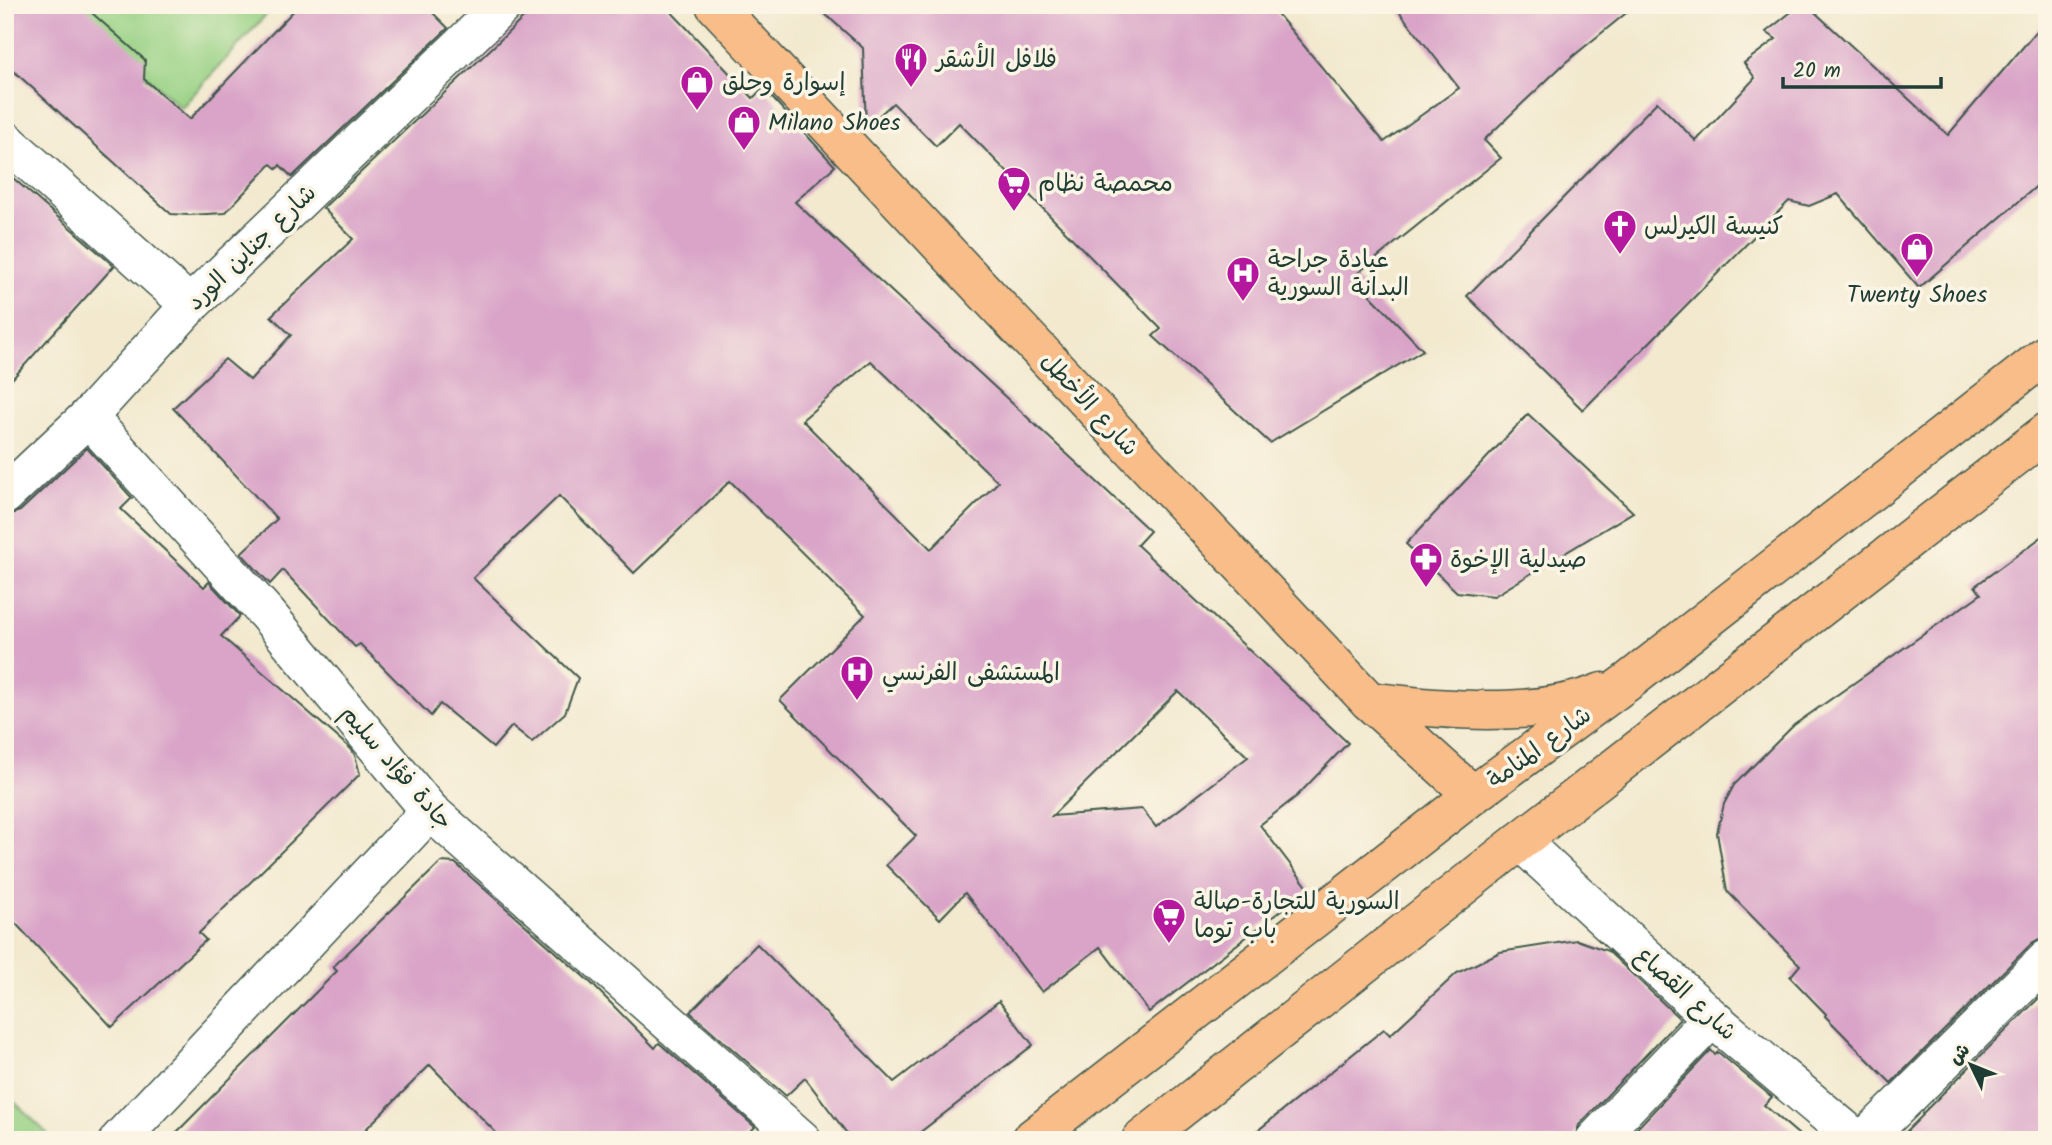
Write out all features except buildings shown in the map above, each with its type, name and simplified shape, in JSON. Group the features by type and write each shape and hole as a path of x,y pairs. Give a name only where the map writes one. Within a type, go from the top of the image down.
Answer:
{"main road":[{"name":"شارع الأخطل","path":"715,5 1369,701 1473,795"},
{"name":"شارع المنامة","path":"1030,1140 1473,795 1630,680 2047,354"},
{"path":"1141,1140 1520,841 2047,432"},
{"path":"1369,701 1440,710 1511,709 1581,700 1630,680"}],"street":[{"name":"شارع جناين الورد","path":"5,495 88,417 190,305 503,5"},
{"path":"5,140 190,305"},
{"name":"جادة فؤاد سليم","path":"88,417 267,614 430,811 802,1140"},
{"path":"119,1140 430,811"},
{"name":"شارع القصاع","path":"1520,841 1712,1018 1857,1140"},
{"path":"1864,1140 2047,958"},
{"path":"1595,1140 1712,1018"}],"green space":[{"path":"85,5 275,5 181,108 77,14"},
{"path":"5,1093 54,1140 5,1140"}],"place":[{"name":"فلافل الأشقر","path":"911,89"},
{"name":"إسوارة وحلق","path":"697,112"},
{"name":"Milano Shoes","path":"744,152"},
{"name":"محمصة نظام","path":"1014,213"},
{"name":"كنيسة الكيرلس","path":"1620,256"},
{"name":"Twenty Shoes","path":"1917,279"},
{"name":"عيادة جراحة البدانة السورية","path":"1243,303"},
{"name":"صيدلية الإخوة","path":"1426,589"},
{"name":"المستشفى الفرنسي","path":"857,702"},
{"name":"السورية للتجارة-صالة باب توما","path":"1169,945"}]}
